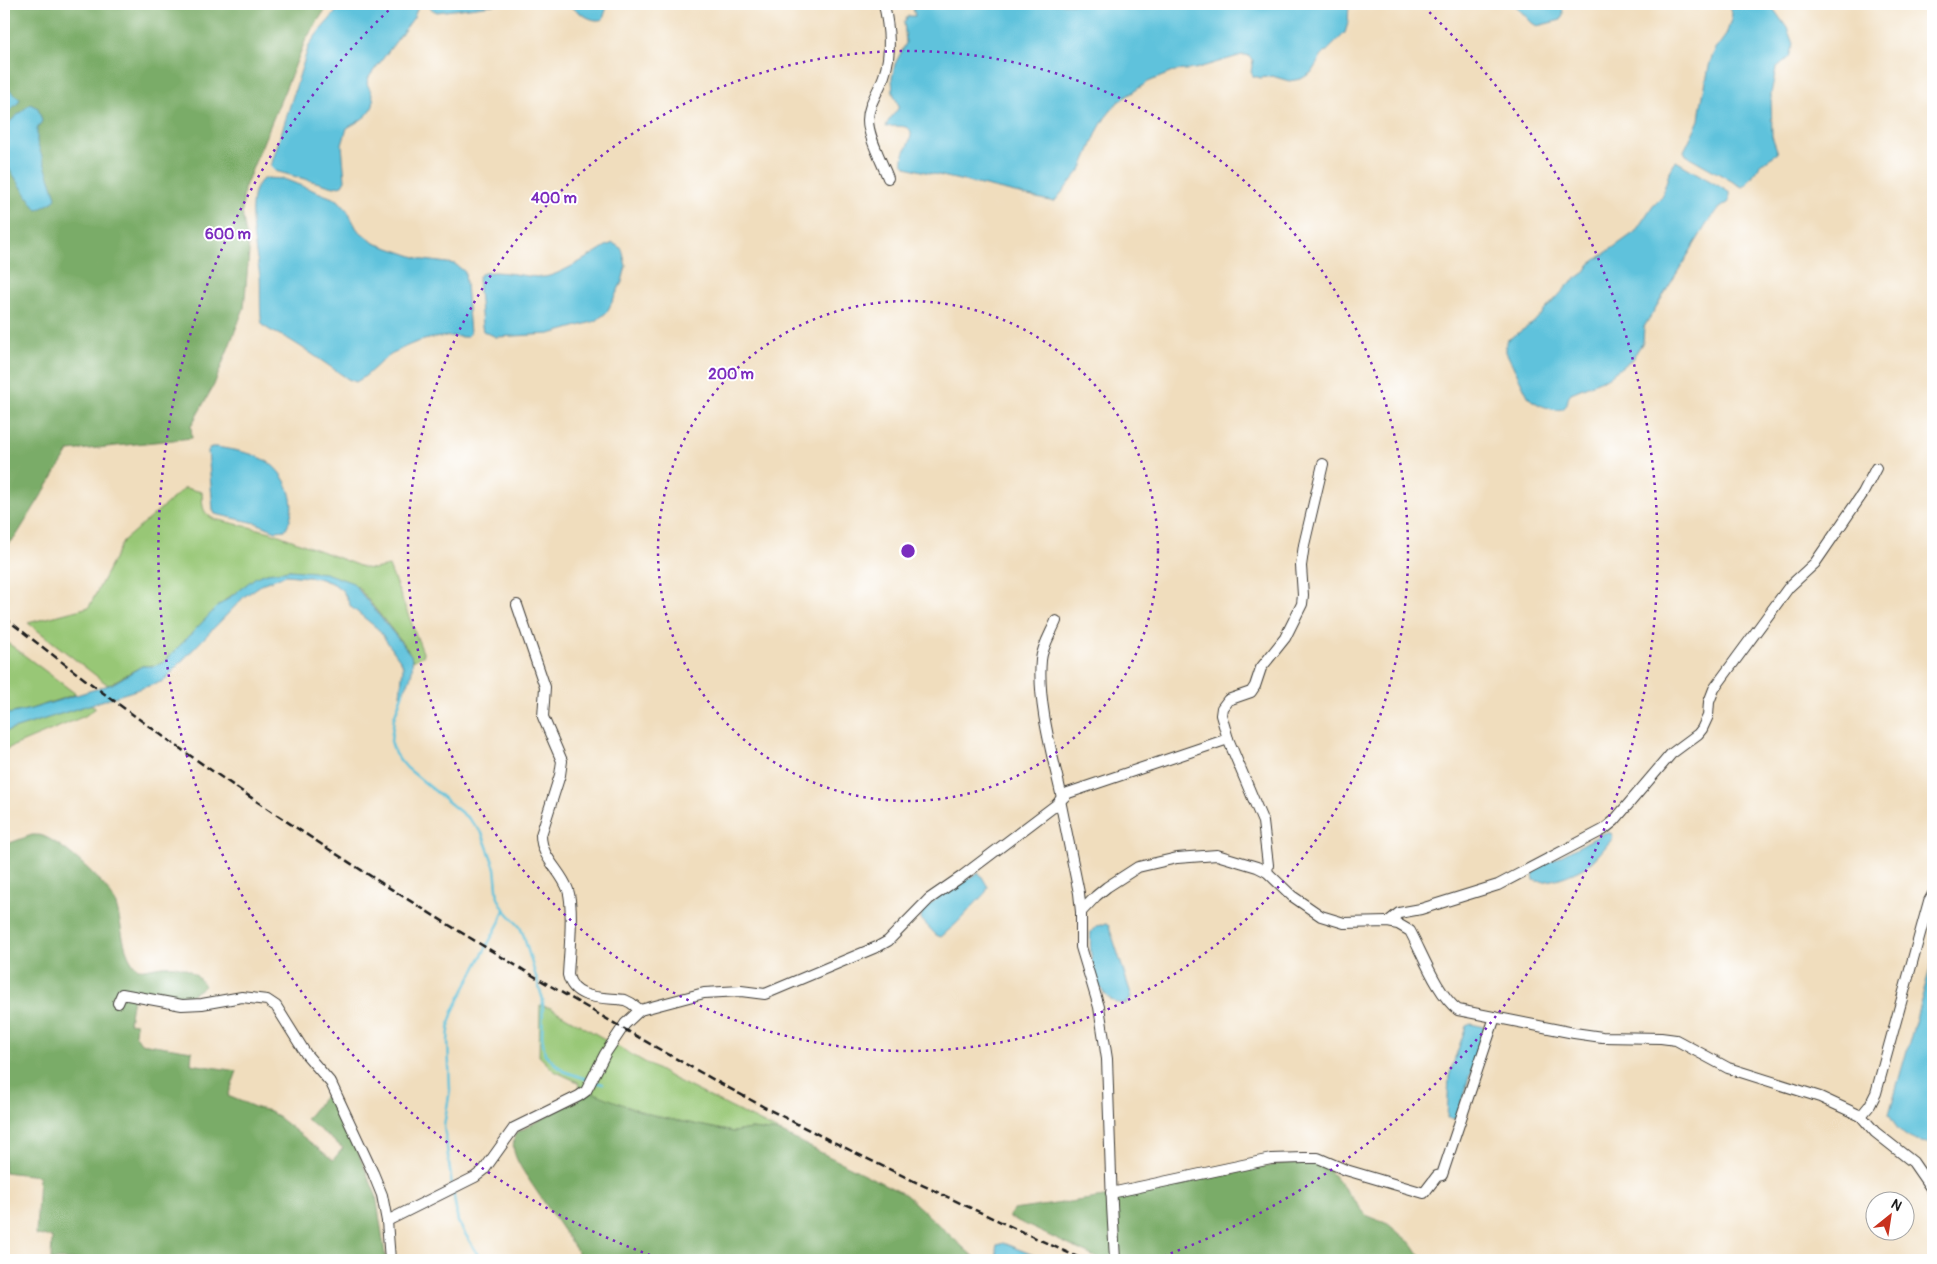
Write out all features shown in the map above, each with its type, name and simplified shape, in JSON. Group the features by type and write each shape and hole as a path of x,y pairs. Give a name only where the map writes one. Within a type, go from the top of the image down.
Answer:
{"street":[{"path":"884,4 888,24 888,60 883,78 873,98 868,118 870,132 888,178"},
{"path":"1267,872 1264,824 1228,739 1221,715 1222,708 1228,700 1251,692 1261,668 1285,638 1302,604 1301,566 1304,546 1323,464"},
{"path":"1388,922 1399,913 1420,909 1498,885 1603,830 1614,821 1671,754 1702,729 1708,716 1709,702 1714,689 1789,587 1815,563 1864,493 1876,468"},
{"path":"517,605 545,687 544,718 562,761 560,775 541,835 541,844 566,885 570,900 568,975 572,987 581,994 625,1000 631,1002 640,1010"},
{"path":"1056,621 1042,652 1043,711 1079,893 1081,947 1099,1007 1107,1059 1115,1260"},
{"path":"387,1221 476,1177 484,1170 514,1128 582,1094 590,1084 605,1054 625,1024 640,1010 704,993 742,991 765,994 879,946 888,941 929,899 961,877 1073,790 1228,739"},
{"path":"1081,912 1096,896 1138,867 1178,858 1217,855 1257,867 1267,872 1292,896 1321,916 1344,923 1388,922 1410,931 1440,988 1458,1010 1602,1037 1676,1040 1728,1068 1820,1097 1861,1116 1875,1132 1913,1162 1933,1191"},
{"path":"1861,1116 1870,1106 1876,1093 1929,901 1933,894"},
{"path":"118,1003 122,994 182,1005 202,1004 242,997 267,1000 276,1006 306,1054 331,1083 373,1173 382,1195 387,1221 390,1260"},
{"path":"1111,1193 1271,1159 1318,1158 1346,1170 1424,1193 1437,1176 1442,1175 1495,1017"}],"green space":[{"path":"4,4 329,4 306,39 244,189 242,212 249,252 244,308 214,385 191,426 192,438 69,451 15,538 4,546"},
{"path":"185,488 202,492 205,511 214,519 271,532 365,568 374,569 389,566 424,655 413,661 408,650 358,587 290,570 267,573 226,599 164,662 154,666 142,666 108,685 28,623 89,607 123,541"},
{"path":"4,640 76,694 31,709 4,715"},
{"path":"90,704 96,708 85,716 4,750 4,732"},
{"path":"32,835 43,836 61,846 102,883 114,900 128,953 137,968 175,966 195,975 205,986 183,1000 134,991 129,1023 136,1024 135,1034 141,1043 192,1051 191,1064 237,1071 228,1096 257,1108 270,1111 333,1160 343,1148 306,1119 331,1089 376,1195 386,1260 51,1260 52,1237 36,1235 39,1176 4,1172 4,845"},
{"path":"540,1005 551,1008 674,1079 780,1132 751,1129 733,1132 659,1117 583,1097 578,1082 554,1071 539,1056"},
{"path":"592,1092 659,1117 733,1132 751,1129 780,1132 906,1195 977,1260 583,1260 522,1169 515,1154 513,1144 516,1133"},
{"path":"1294,1161 1319,1163 1327,1167 1366,1215 1388,1224 1413,1245 1423,1260 1101,1260 1009,1217 1013,1210 1132,1193"}],"water":[{"path":"341,4 419,4 414,17 369,77 367,83 372,94 373,106 367,115 347,128 342,145 345,180 342,185 334,187 275,171 271,166 308,48 315,36"},
{"path":"427,4 500,4 437,12"},
{"path":"567,4 608,4 603,19 594,20 584,16"},
{"path":"912,4 1349,4 1348,23 1345,33 1321,57 1311,73 1301,79 1289,81 1272,76 1261,78 1253,76 1251,72 1253,60 1247,55 1242,55 1195,69 1175,71 1148,82 1118,102 1098,130 1082,168 1054,202 925,172 907,167 903,163 911,132 908,128 900,126 886,127 899,106 893,93 892,78 895,64 906,43 904,22 908,16 915,16"},
{"path":"1514,4 1562,4 1563,14 1561,20 1537,26"},
{"path":"1729,4 1770,4 1787,28 1793,44 1789,57 1776,68 1771,94 1772,136 1778,153 1761,164 1746,185 1742,187 1686,155 1684,151 1699,120 1710,62 1715,50 1726,35 1731,20 1732,13"},
{"path":"4,85 20,99 4,116"},
{"path":"30,104 38,108 42,121 37,129 37,142 56,197 54,201 38,210 4,161 4,127"},
{"path":"1676,161 1729,192 1729,202 1716,211 1708,222 1644,327 1643,342 1632,359 1607,378 1571,393 1565,407 1562,409 1547,408 1536,403 1529,398 1506,352 1506,341 1533,323 1571,282 1584,273 1590,264 1635,232 1653,205 1662,196 1669,173"},
{"path":"266,178 284,179 338,200 347,210 357,229 374,243 424,260 455,264 465,272 470,333 467,337 441,337 410,345 390,355 356,382 348,379 290,340 263,325 261,317 260,276 252,222 252,207 258,184"},
{"path":"613,243 622,249 626,266 622,282 607,312 596,321 550,334 496,337 483,331 478,278 481,274 495,272 536,277 549,276 566,269"},
{"path":"211,447 258,457 279,472 289,490 291,501 290,521 285,530 276,531 256,523 215,514 213,510 208,451"},
{"path":"290,570 325,573 353,583 411,655 411,676 400,695 402,663 378,629 351,607 343,591 334,584 318,578 286,575 264,583 245,596 161,682 4,732 4,715 31,709 112,684 142,666 154,666 164,662 217,607 256,577 267,573"},
{"path":"1604,833 1611,833 1613,838 1589,864 1553,880 1534,880 1533,875 1538,868"},
{"path":"978,873 988,887 986,892 941,937 936,935 921,919 922,911 941,895"},
{"path":"1106,924 1109,926 1132,997 1126,1004 1115,1002 1107,996 1096,977 1093,965 1090,942 1091,932 1096,926"},
{"path":"1933,958 1933,1143 1926,1143 1906,1136 1896,1127 1889,1114"},
{"path":"1471,1024 1485,1027 1456,1119 1447,1118 1449,1076 1466,1026"},
{"path":"1003,1243 1046,1260 998,1260 997,1245"}],"waterway":[{"path":"403,692 394,718 391,741 395,754 407,768 469,819 482,833 495,868 498,898 504,909 520,927 543,1000 542,1037 545,1054 563,1071 589,1080"},
{"path":"452,1186 444,1126 450,1090 448,1041 450,1020 504,910"},
{"path":"595,1082 603,1084"},
{"path":"453,1191 458,1222 481,1260"}],"railway":[{"path":"4,617 202,764 339,856 478,943 656,1047 764,1107 843,1147 1084,1260"}]}
